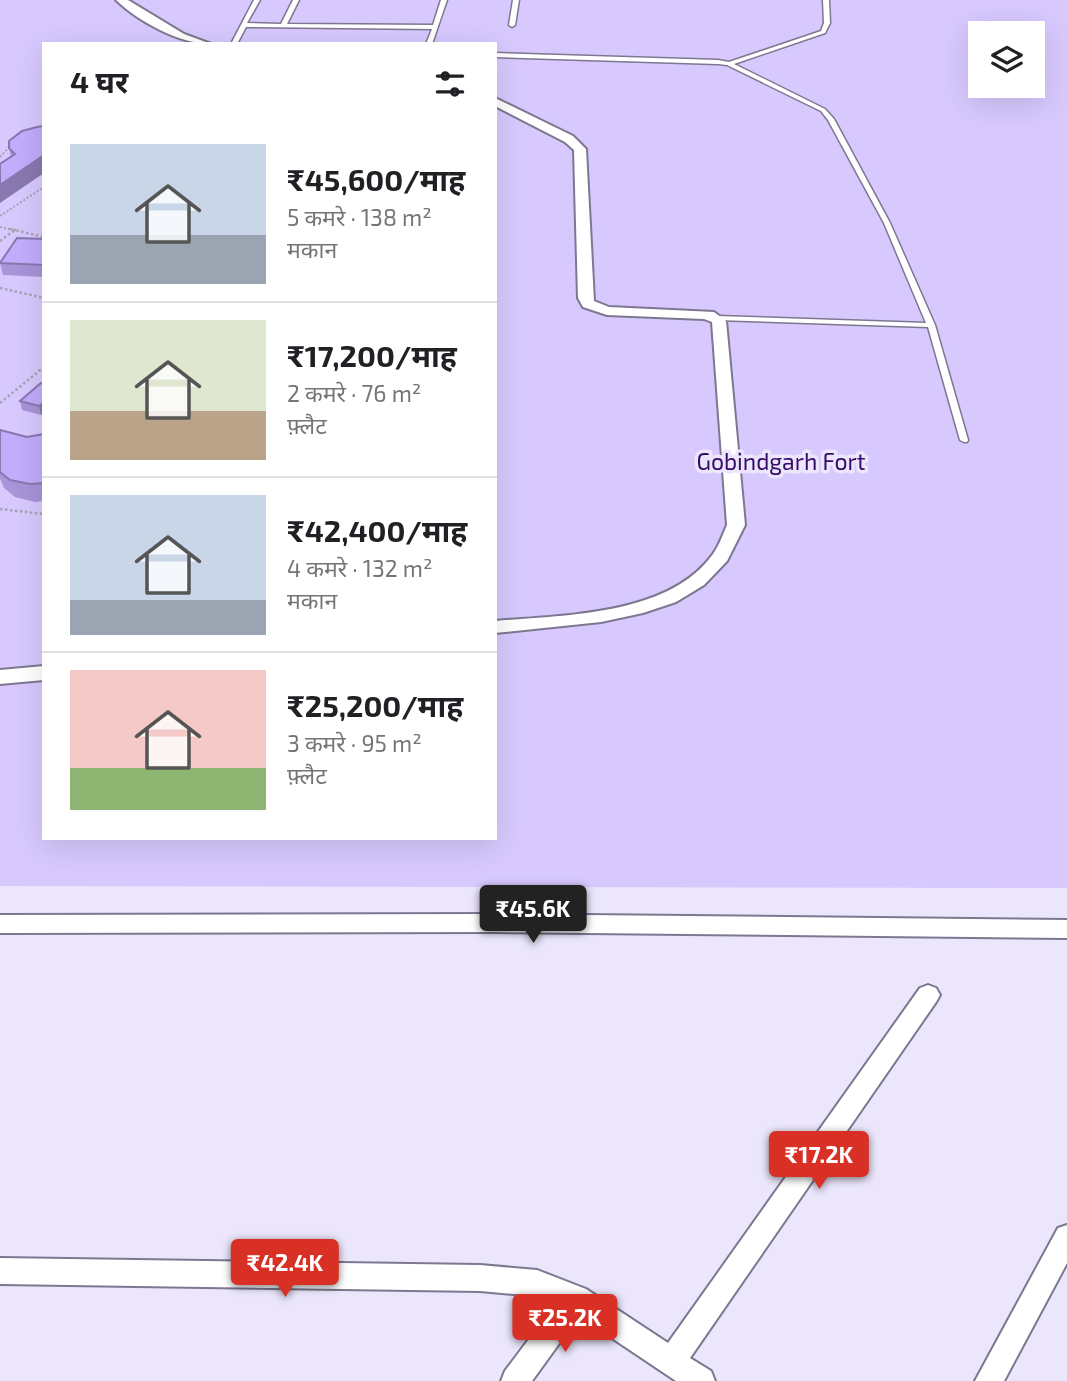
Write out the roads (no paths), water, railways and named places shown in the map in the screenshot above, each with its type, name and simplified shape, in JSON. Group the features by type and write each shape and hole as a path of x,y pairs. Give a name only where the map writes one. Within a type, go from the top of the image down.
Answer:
{"street":[{"path":"121,0 172,32 200,42"},
{"path":"497,103 569,139 580,149 587,304 607,311 717,317 720,323 736,525 730,544 720,561 689,589 672,598 603,615 497,627"},
{"path":"0,677 42,673"},
{"path":"0,924 495,923 1067,929"},
{"path":"672,1360 928,995"},
{"path":"989,1381 1067,1237"},
{"path":"1,1272 480,1278 537,1283 576,1298 701,1381"},
{"path":"515,1381 576,1298"}],"lane":[{"path":"235,42 257,0"},
{"path":"283,26 296,0"},
{"path":"430,42 444,0"},
{"path":"512,25 516,0"},
{"path":"729,64 823,32 828,23 825,0"},
{"path":"243,25 435,27"},
{"path":"497,55 708,61 729,64 817,106 826,113 887,223 931,325 964,440"},
{"path":"717,317 931,325"}],"park label":[{"name":"Gobindgarh Fort","path":"781,462"}]}
